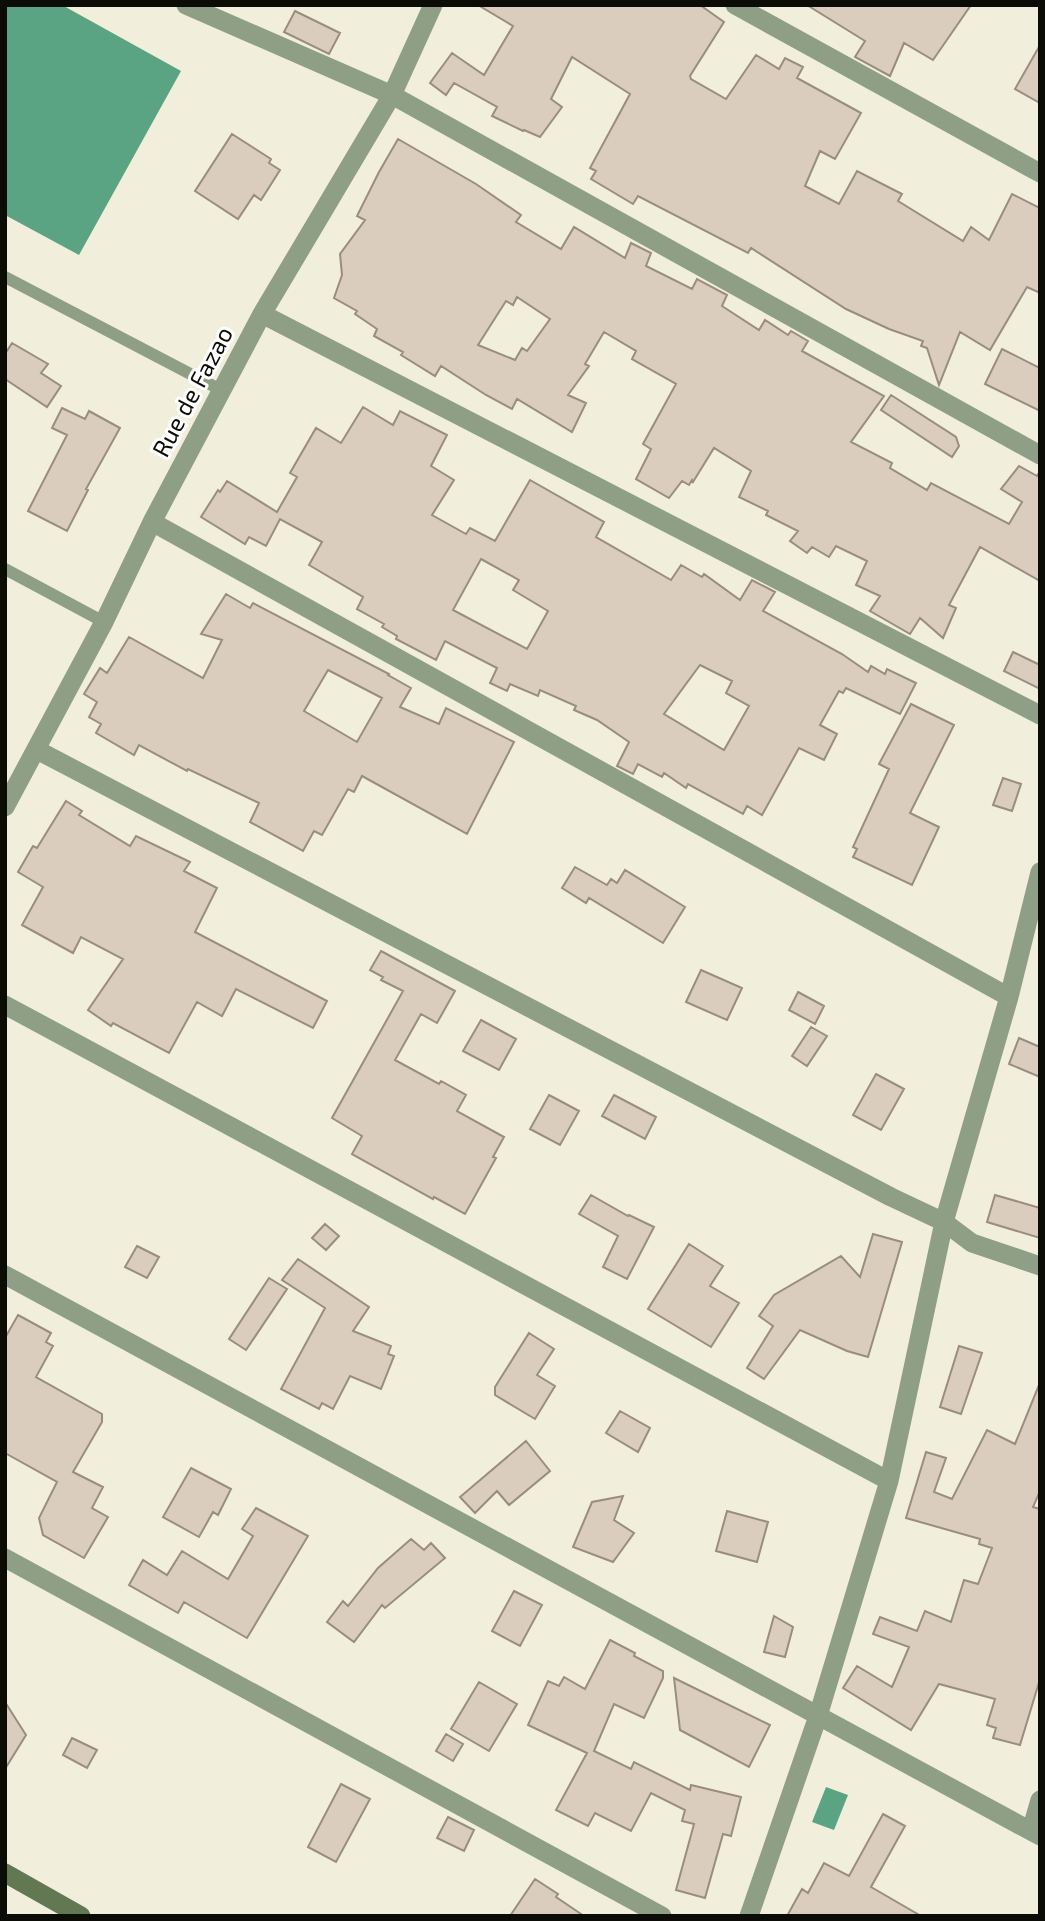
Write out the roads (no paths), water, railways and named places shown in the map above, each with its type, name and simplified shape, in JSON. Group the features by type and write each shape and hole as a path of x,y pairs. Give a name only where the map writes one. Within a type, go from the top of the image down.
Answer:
{"main road":[{"path":"7,1878 80,1916"}],"street":[{"path":"186,5 392,95 1040,455"},
{"name":"Rue de Fazao","path":"5,807 104,622 152,522 262,314 392,95 433,5"},
{"path":"735,5 1040,173"},
{"path":"262,314 1040,715"},
{"path":"152,522 1009,997"},
{"path":"37,750 891,1197 944,1222 972,1243 1040,1266"},
{"path":"750,1916 818,1716 889,1481 944,1222 1009,997 1040,872"},
{"path":"5,1005 889,1481"},
{"path":"5,1275 1035,1833 1040,1800"},
{"path":"5,1558 662,1916"}],"lane":[{"path":"5,276 223,391"},
{"path":"5,569 104,622"}]}
